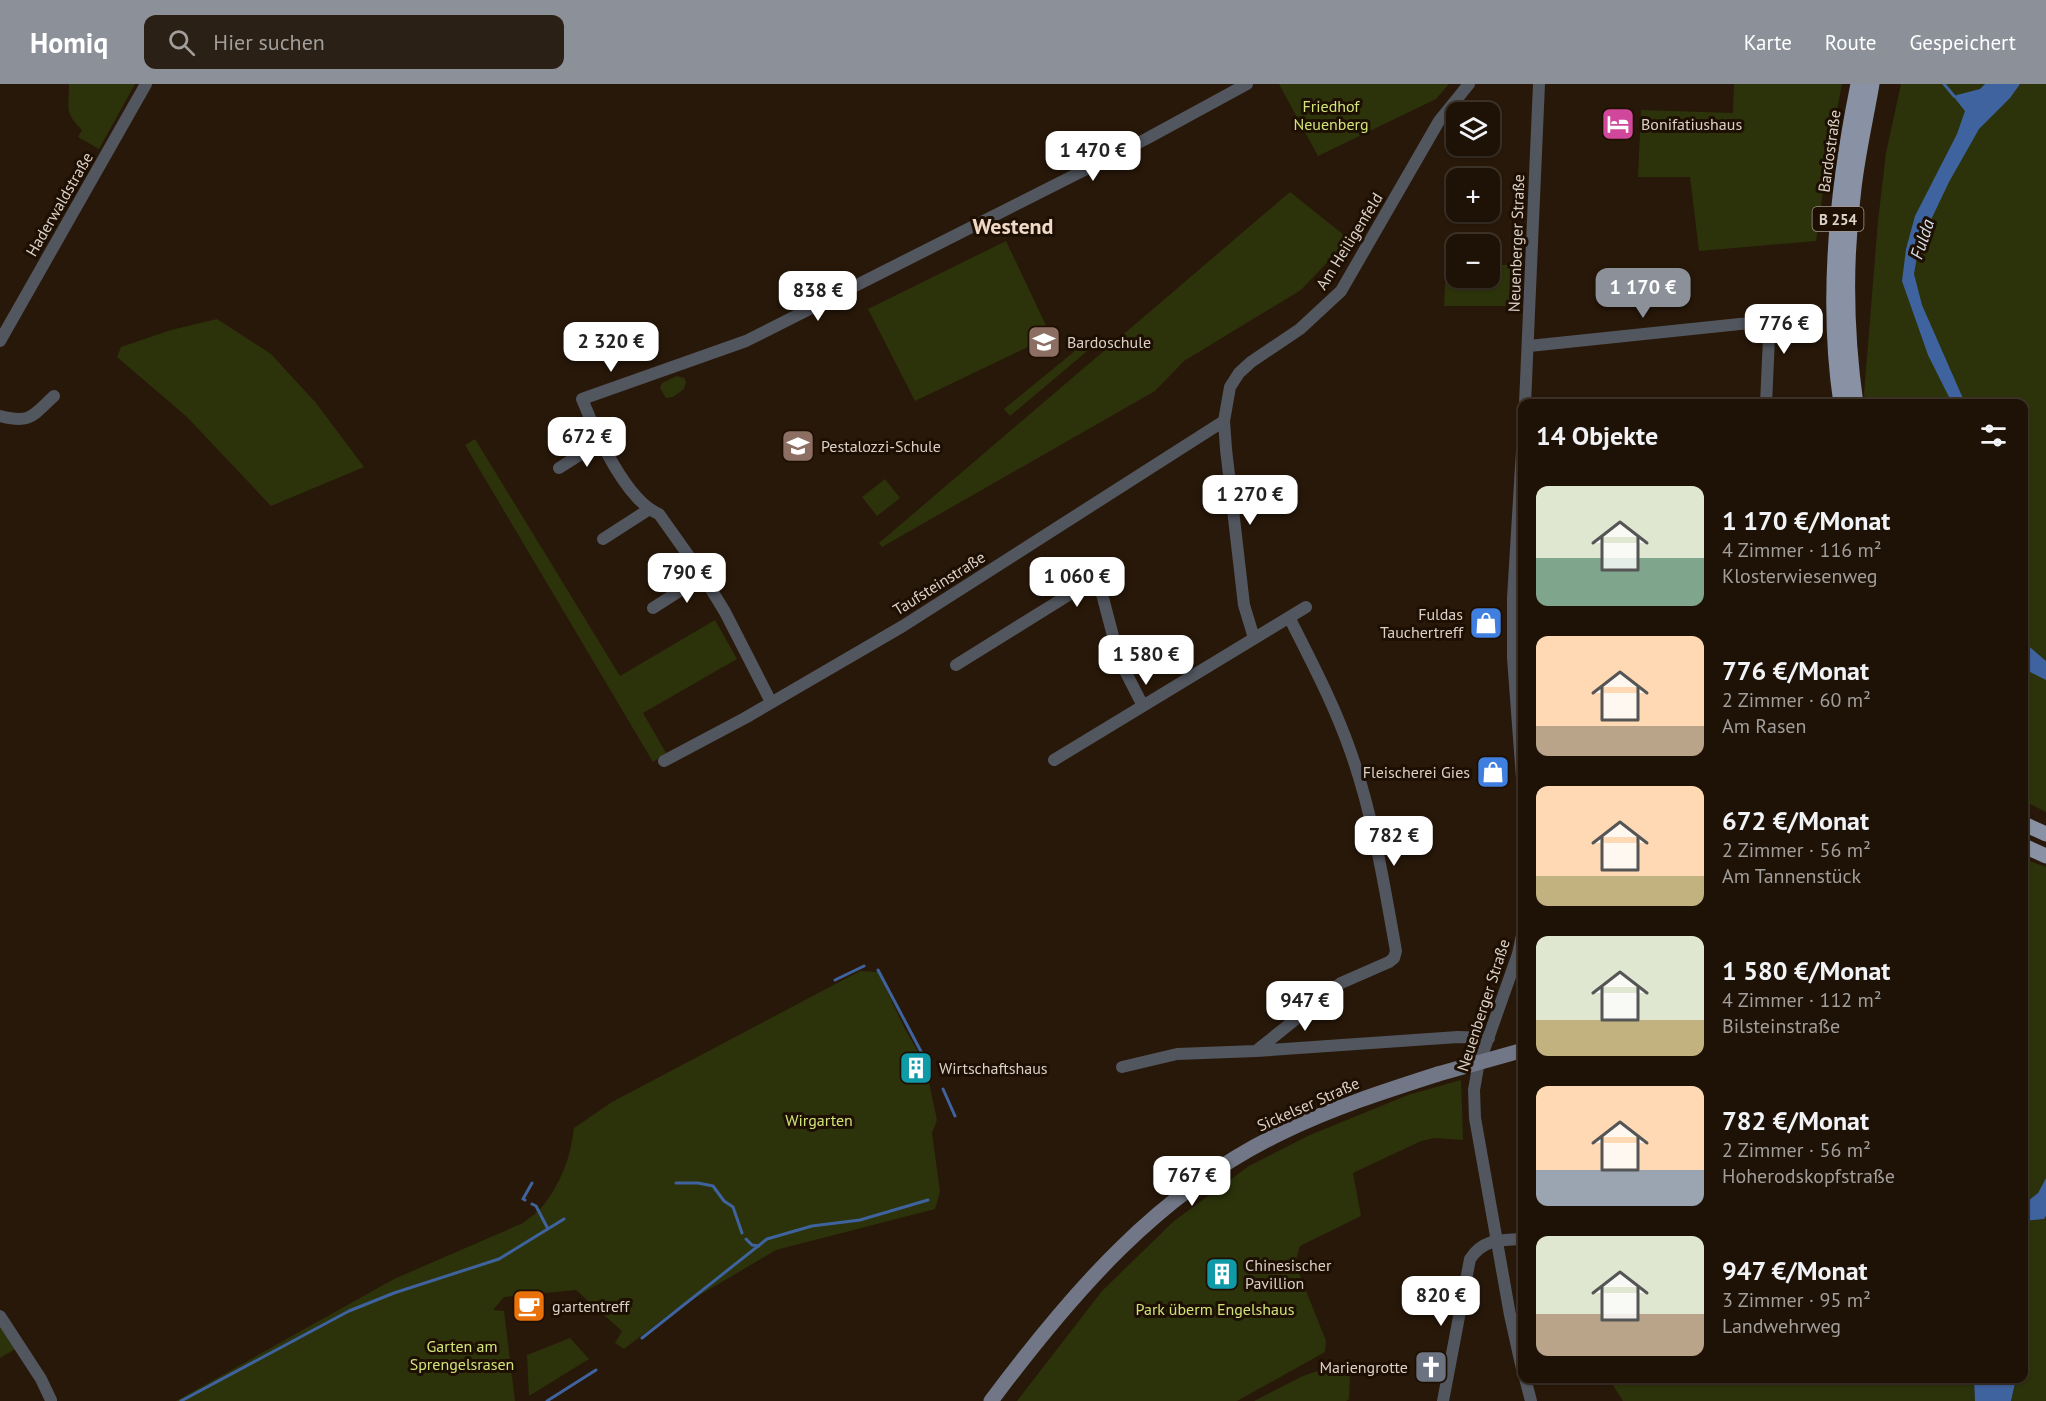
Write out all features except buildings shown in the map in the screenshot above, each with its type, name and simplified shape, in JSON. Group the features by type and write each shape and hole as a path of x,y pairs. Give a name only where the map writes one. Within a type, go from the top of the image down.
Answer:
{"main road":[{"name":"Bardostraße","path":"1840,399 1836,355 1835,249 1842,174 1858,84"},
{"name":"Bardostraße","path":"1856,399 1851,354 1849,255 1854,189 1872,84"},
{"path":"2028,826 2044,833"},
{"path":"2028,848 2044,855"},
{"name":"Sickelser Straße","path":"991,1401 1043,1332 1098,1269 1138,1230 1200,1181 1247,1151 1306,1121 1362,1099 1518,1051"}],"street":[{"name":"Haderwaldstraße","path":"0,341 146,84"},
{"path":"771,702 730,622 703,576 659,514 648,510 612,462 600,442 582,399 746,341 1142,141 1247,84"},
{"name":"Am Heiligenfeld","path":"1254,638 1244,605 1224,421 1230,387 1239,373 1251,362 1300,329 1341,291 1439,121 1468,84"},
{"name":"Neuenberger Straße","path":"1525,399 1539,84"},
{"path":"1529,346 1759,322 1768,330 1770,346 1766,399"},
{"path":"0,416 17,420 28,419 54,396"},
{"name":"Taufsteinstraße","path":"664,761 715,735 907,623 1224,421"},
{"path":"559,468 600,442"},
{"path":"603,539 648,510"},
{"path":"1518,518 1513,604 1513,658 1518,704"},
{"path":"653,608 703,576"},
{"path":"956,665 1083,586 1095,586 1102,594 1119,659 1143,706"},
{"path":"1054,760 1306,607"},
{"path":"1256,1051 1341,983 1389,962 1394,958 1396,951 1369,813 1351,751 1329,697 1289,617"},
{"name":"Neuenberger Straße","path":"1518,954 1478,1067 1474,1090 1475,1118 1518,1351"},
{"path":"1122,1067 1177,1054 1256,1051 1465,1036 1489,1038"},
{"path":"1443,1401 1470,1259 1479,1246 1497,1241 1518,1239"},
{"path":"0,1316 41,1379 51,1400"},
{"path":"1526,1383 1531,1401"}],"green space":[{"path":"69,84 135,84 99,149 78,137 82,130 70,114"},
{"name":"Friedhof Neuenberg","path":"1279,84 1449,84 1436,99 1318,156"},
{"path":"1734,84 1842,84 1828,155 1816,241 1699,251 1690,177 1638,177 1641,110 1733,113"},
{"path":"1901,84 2046,84 2046,812 2028,803 2028,399 1865,399 1878,221 1886,153"},
{"path":"1290,192 1349,239 1301,290 1184,361 1155,391 882,547 879,543"},
{"path":"1006,241 1051,336 915,401 868,309"},
{"path":"1446,264 1446,288 1500,288 1500,265 1518,265 1517,306 1444,306"},
{"path":"217,319 271,354 316,403 364,467 271,506 187,417 117,357 121,347 171,330"},
{"path":"1087,341 1092,347 1010,416 1004,409"},
{"path":"677,376 684,378 686,382 684,389 673,397 666,398 660,388 662,383"},
{"path":"475,439 620,676 715,620 737,659 643,713 666,753 653,762 465,445"},
{"path":"885,479 900,498 877,516 862,497"},
{"path":"2028,860 2046,867 2046,1178 2038,1193 2028,1201"},
{"name":"Wirgarten","path":"860,971 878,972 905,1029 925,1064 937,1120 932,1133 940,1192 935,1209 776,1250 676,1309 624,1349 615,1343 622,1331 576,1290 504,1297 493,1310 504,1311 515,1401 176,1401 394,1279 523,1223 540,1209 559,1180 567,1160 574,1128 612,1102"},
{"name":"Park überm Engelshaus","path":"1461,1080 1463,1140 1434,1138 1421,1141 1353,1173 1361,1216 1300,1246 1295,1263 1326,1341 1325,1352 1237,1401 1017,1401 1102,1291 1174,1221 1249,1166 1310,1135 1408,1095"},
{"path":"2046,1216 2046,1401 2011,1401 2015,1383 2028,1383 2028,1221 2044,1219"},
{"path":"0,1324 17,1348 0,1358"},
{"path":"570,1338 589,1359 529,1396 527,1355"},
{"path":"1344,1362 1350,1375 1349,1399 1346,1401 1254,1401 1303,1376"},
{"path":"1612,1383 1974,1383 1975,1401 1623,1401"}],"water":[{"path":"1985,84 2020,84 2010,98 1979,129 1949,182 1919,245 1914,274 1922,305 1963,399 1950,399 1928,355 1902,281 1906,249 1915,216 1957,134 1965,111 1953,96 1980,89"},
{"path":"2028,645 2046,661 2046,680 2028,671"},
{"path":"2046,1178 2046,1216 2044,1219 2028,1221 2028,1201 2038,1193"},
{"path":"1974,1383 2015,1383 2011,1401 1975,1401"}],"waterway":[{"path":"1944,84 1954,96"},
{"path":"835,980 864,966"},
{"path":"878,970 926,1061"},
{"path":"943,1089 955,1116"},
{"path":"525,1200 523,1199 532,1183"},
{"path":"676,1183 713,1186 724,1201 733,1207 742,1233"},
{"path":"642,1338 767,1239 812,1226 860,1220 928,1200"},
{"path":"532,1204 536,1206 548,1229"},
{"path":"181,1401 349,1311 394,1293 499,1259 564,1219"},
{"path":"746,1239 752,1245 759,1246"},
{"path":"547,1401 596,1370"}],"place":[{"name":"Bonifatiushaus","path":"1618,124"},
{"name":"Bardoschule","path":"1044,342"},
{"name":"Pestalozzi-Schule","path":"798,446"},
{"name":"Fuldas Tauchertreff","path":"1486,623"},
{"name":"Fleischerei Gies","path":"1493,772"},
{"name":"Wirtschaftshaus","path":"916,1068"},
{"name":"Chinesischer Pavillion","path":"1222,1274"},
{"name":"g:artentreff","path":"529,1306"},
{"name":"Mariengrotte","path":"1431,1367"}],"district":[{"name":"Westend","path":"1013,226"}],"water label":[{"name":"Fulda","path":"1922,239"}],"park label":[{"name":"Garten am Sprengelsrasen","path":"462,1355"}]}
